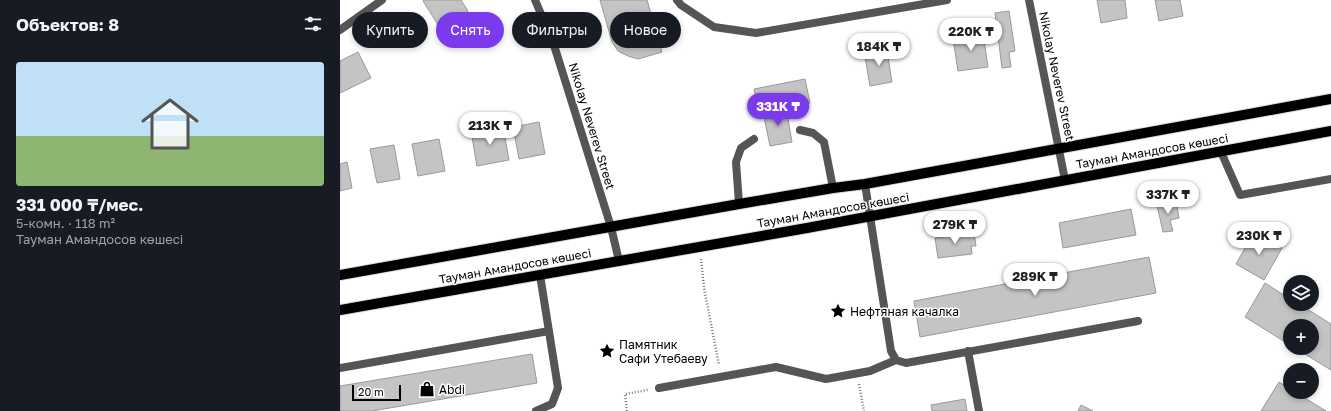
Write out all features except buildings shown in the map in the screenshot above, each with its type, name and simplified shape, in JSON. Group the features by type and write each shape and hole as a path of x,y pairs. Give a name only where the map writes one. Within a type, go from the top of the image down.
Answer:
{"main road":[{"name":"Тауман Амандосов көшесі","path":"340,276 739,204 865,184 1331,99"},
{"name":"Тауман Амандосов көшесі","path":"340,310 871,216 1331,131"}],"street":[{"path":"340,30 382,0"},
{"name":"Nikolay Neverev Street","path":"536,0 553,42 611,227 619,261"},
{"path":"677,0 681,5 714,27 756,33 947,0"},
{"name":"Nikolay Neverev Street","path":"1030,0 1065,180"},
{"path":"800,130 813,133 824,142 833,188"},
{"path":"739,204 736,162 741,148 754,139"},
{"path":"1221,152 1240,195 1331,179"},
{"path":"865,184 891,351 896,360"},
{"path":"536,411 552,404 558,388 540,275"},
{"path":"659,388 776,367 826,379 870,371 896,360 906,363 1138,322"},
{"path":"340,368 549,331"},
{"path":"968,352 979,411"}],"path":[{"path":"699,247 704,288 721,377"},
{"path":"857,373 864,411"},
{"path":"627,411 625,394 659,388"}],"place":[{"name":"Нефтяная качалка","path":"838,311"},
{"name":"Памятник Сафи Утебаеву","path":"607,351"},
{"name":"Abdi","path":"427,389"}]}
